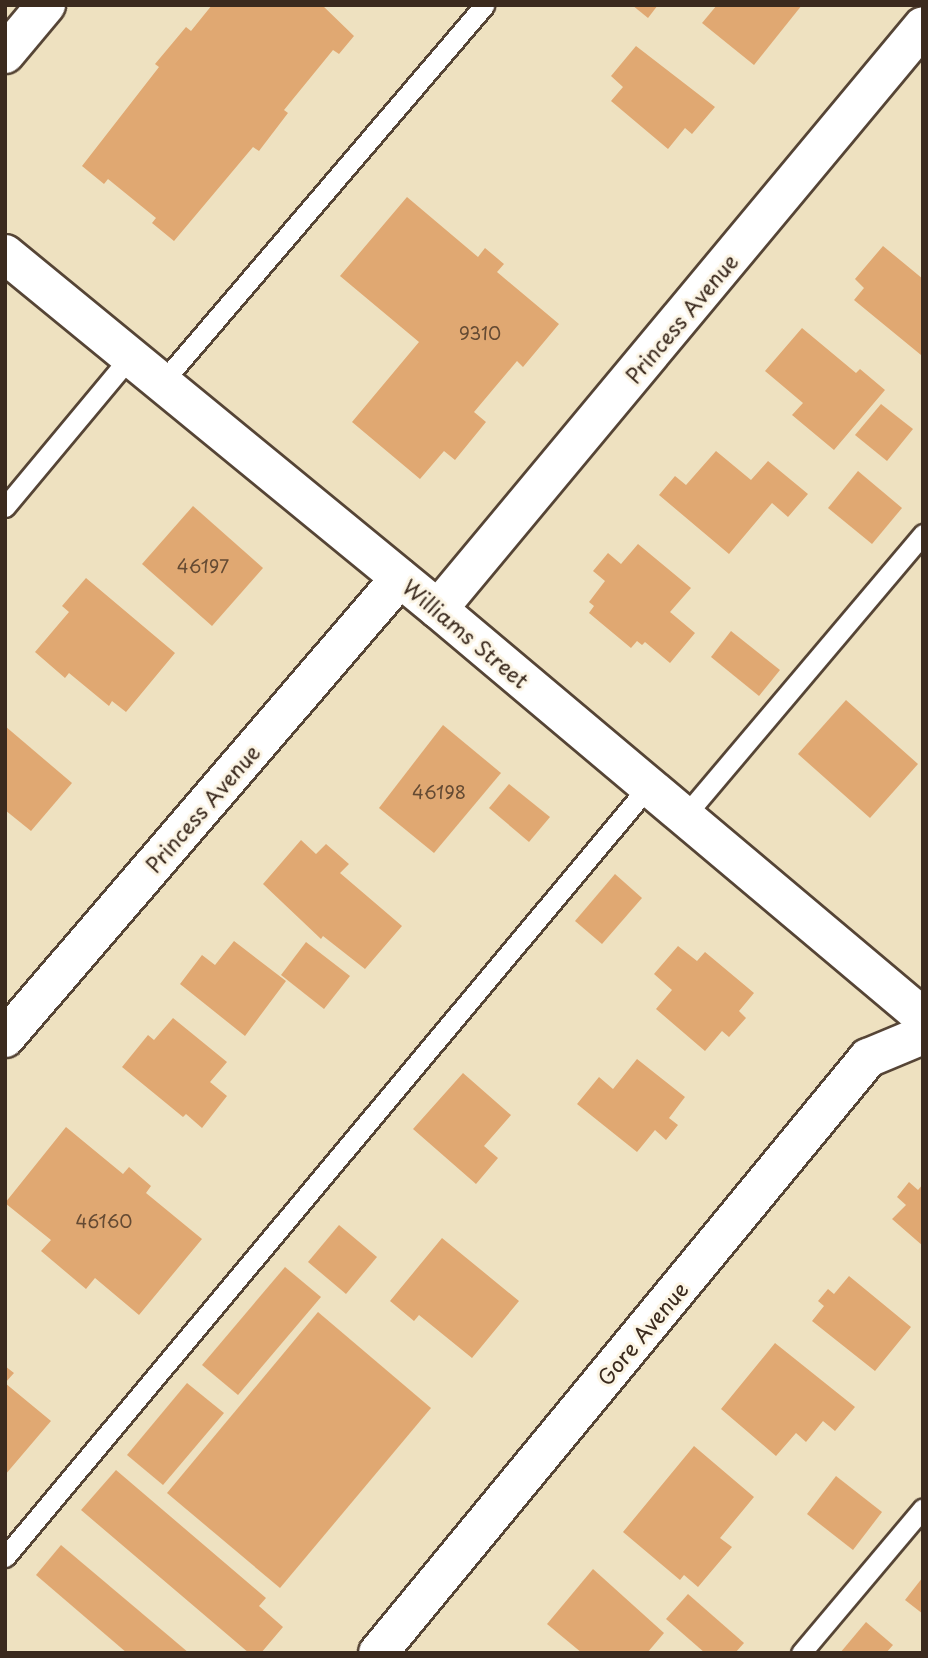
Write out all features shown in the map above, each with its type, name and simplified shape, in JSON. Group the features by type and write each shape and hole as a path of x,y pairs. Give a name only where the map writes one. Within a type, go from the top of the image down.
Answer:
{"street":[{"path":"5,54 46,5"},
{"name":"Princess Avenue","path":"438,609 923,26"},
{"name":"Williams Street","path":"5,254 160,385 438,609 647,788 923,1017"},
{"name":"Princess Avenue","path":"5,1038 400,578"},
{"name":"Gore Avenue","path":"377,1653 868,1058 923,1035"}],"lane":[{"path":"160,385 484,5"},
{"path":"5,507 129,358"},
{"path":"683,818 923,534"},
{"path":"5,1557 647,788"},
{"path":"801,1653 923,1508"}],"building":[{"path":"212,5 322,5 354,36 339,54 333,50 284,110 288,113 259,151 253,147 174,241 152,223 156,218 108,179 104,184 82,166 159,67 155,64 186,27 191,31"},
{"path":"632,5 658,5 648,18"},
{"path":"717,5 802,5 754,65 702,23"},
{"path":"636,46 715,107 692,134 685,128 668,149 611,101 623,87 611,76"},
{"path":"407,197 478,257 485,248 504,264 497,272 559,324 523,367 517,361 474,412 486,422 455,460 444,451 420,479 352,422 419,342 340,276"},
{"path":"883,246 923,279 921,355 854,300 864,288 855,279"},
{"path":"802,328 856,373 860,369 885,390 834,450 792,415 803,403 765,371"},
{"path":"881,404 913,429 887,461 855,435"},
{"path":"716,451 751,480 768,461 808,494 788,517 772,503 729,554 659,495 675,476 686,485"},
{"path":"858,471 902,508 872,544 828,508"},
{"path":"193,506 263,568 212,626 142,564"},
{"path":"638,544 691,588 670,612 695,633 670,663 645,642 642,645 637,641 631,648 589,613 594,606 589,602 605,581 593,571 608,553 621,564"},
{"path":"86,578 175,653 126,712 112,701 109,706 69,673 65,678 35,652 69,612 62,606"},
{"path":"731,631 780,670 759,696 711,657"},
{"path":"846,700 918,764 870,818 798,754"},
{"path":"443,725 501,773 434,853 379,808"},
{"path":"5,726 72,783 31,831 5,810"},
{"path":"509,784 550,817 529,842 489,808"},
{"path":"301,840 316,854 326,844 349,864 340,873 402,926 365,969 323,936 321,939 263,884"},
{"path":"615,874 642,898 602,944 575,921"},
{"path":"234,941 286,981 245,1036 180,984 202,955 215,965"},
{"path":"306,942 350,976 324,1009 281,975"},
{"path":"678,946 697,961 705,952 754,993 739,1011 746,1018 729,1037 722,1031 705,1051 656,1009 672,990 654,974"},
{"path":"173,1018 227,1062 210,1082 227,1096 202,1128 186,1114 183,1117 122,1067 148,1035 154,1040"},
{"path":"637,1059 685,1097 669,1118 678,1125 666,1140 655,1130 637,1152 577,1104 599,1077 613,1089"},
{"path":"463,1073 511,1115 484,1146 498,1158 476,1184 413,1129"},
{"path":"66,1127 123,1174 129,1167 151,1186 146,1193 202,1239 139,1315 95,1278 86,1289 41,1251 51,1240 5,1203"},
{"path":"909,1182 918,1190 923,1184 923,1246 892,1219 906,1205 897,1197"},
{"path":"339,1225 377,1257 346,1294 308,1262"},
{"path":"442,1238 519,1301 472,1358 419,1315 414,1321 390,1301"},
{"path":"285,1267 321,1297 238,1395 202,1365"},
{"path":"849,1276 911,1327 875,1371 812,1321 824,1306 818,1301 828,1289 834,1294"},
{"path":"318,1312 431,1408 280,1588 167,1493"},
{"path":"775,1343 855,1407 835,1431 823,1421 806,1442 796,1433 776,1456 721,1409"},
{"path":"5,1366 14,1373 5,1383"},
{"path":"5,1383 51,1421 5,1475"},
{"path":"187,1383 224,1413 163,1485 127,1455"},
{"path":"694,1446 754,1497 720,1538 732,1547 698,1587 684,1575 680,1580 623,1532"},
{"path":"116,1470 266,1598 259,1606 283,1627 261,1653 249,1653 81,1510"},
{"path":"836,1476 882,1512 853,1550 807,1514"},
{"path":"61,1545 189,1653 127,1653 36,1575"},
{"path":"593,1569 664,1633 647,1653 582,1653 547,1624"},
{"path":"923,1577 923,1614 905,1600"},
{"path":"688,1594 744,1643 735,1653 705,1653 666,1619"},
{"path":"866,1622 893,1645 886,1653 840,1653"}]}
